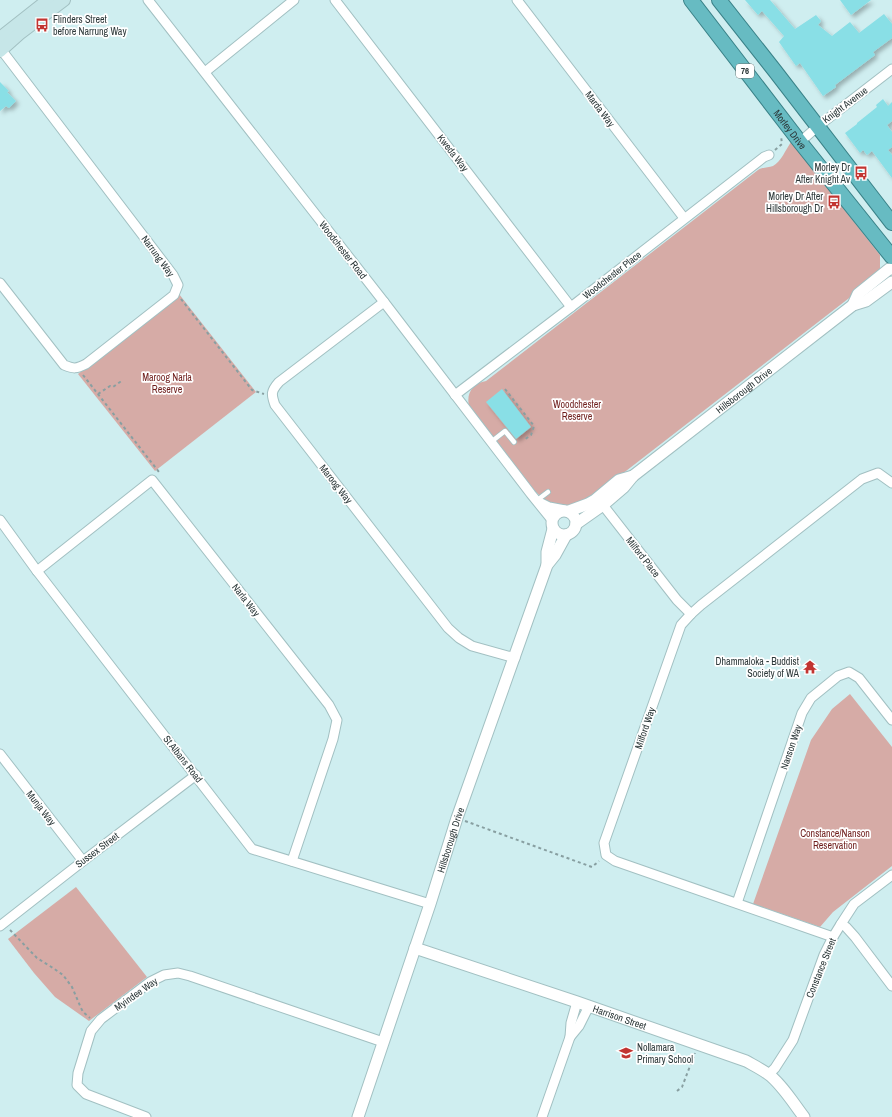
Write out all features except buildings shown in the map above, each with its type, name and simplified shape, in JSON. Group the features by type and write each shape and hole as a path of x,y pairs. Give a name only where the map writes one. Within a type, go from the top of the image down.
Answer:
{"highway":[{"name":"Morley Drive","path":"691,0 800,142 892,257"},
{"name":"76","path":"719,0 892,223"}],"main road":[{"path":"0,47 48,0"},
{"path":"0,47 64,0"}],"street":[{"name":"Woodchester Road","path":"148,0 384,302 553,524"},
{"path":"205,72 294,0"},
{"name":"Kweda Way","path":"335,0 571,307"},
{"name":"Marda Way","path":"517,0 684,218"},
{"name":"Narrung Way","path":"0,47 173,275 178,285 176,292"},
{"name":"Knight Avenue","path":"800,142 817,126 892,69"},
{"name":"Woodchester Place","path":"455,395 571,307 684,218 764,157 769,155"},
{"name":"Hillsborough Drive","path":"853,305 858,294 892,268"},
{"name":"Hillsborough Drive","path":"576,524 600,501 624,487 633,476 853,305 866,302 892,282"},
{"path":"0,283 64,365 72,368 78,368 86,364 176,292"},
{"path":"272,398 273,390 279,382 384,302"},
{"name":"Maroog Way","path":"272,398 280,411 448,628 459,638 472,646 514,658"},
{"name":"Milford Way","path":"606,855 604,843 681,624 691,614 862,479 878,473 892,483"},
{"name":"Narla Way","path":"37,571 152,480 329,705 337,720 333,739 292,861"},
{"path":"536,501 549,507 567,511 576,518 575,528 571,533 561,535 557,533 553,524 554,516 557,513 567,511"},
{"name":"Hillsborough Drive","path":"567,511 600,501"},
{"name":"Milford Place","path":"600,501 677,600 691,614"},
{"name":"St Albans Road","path":"0,520 37,571 252,849 430,904"},
{"name":"Hillsborough Drive","path":"547,565 547,552 553,524"},
{"name":"Hillsborough Drive","path":"358,1117 430,904 457,818 547,565 555,555 566,535"},
{"name":"Nanson Way","path":"737,903 802,713 811,698 838,676 849,672 859,678 892,720"},
{"name":"Munja Way","path":"0,754 83,861"},
{"name":"Sussex Street","path":"2,925 196,775"},
{"path":"606,855 615,861 833,936"},
{"name":"Constance Street","path":"769,1074 775,1068 793,1040 824,955 833,936 854,904 892,875"},
{"path":"841,924 846,927 855,937 892,986"},
{"name":"Harrison Street","path":"415,948 589,1006 746,1061 769,1074 804,1117"},
{"name":"Myindee Way","path":"146,1117 86,1094 77,1085 78,1073 91,1031 101,1019 150,982 164,975 178,973 190,976 383,1042"},
{"path":"542,1117 570,1037 571,1022 577,1002"},
{"path":"570,1037 579,1026 589,1006"}],"lane":[{"path":"491,442 505,431 514,442"},
{"path":"536,501 548,492"}],"path":[{"path":"769,155 782,144 781,136"},
{"path":"176,292 252,390 272,398"},
{"path":"78,368 159,472"},
{"path":"98,394 110,386 113,387 120,382 121,384"},
{"path":"505,389 534,426 531,435 524,440"},
{"path":"457,818 592,867 606,855"},
{"path":"2,925 37,958 63,975 72,987 81,1008 98,1023"},
{"path":"677,1091 682,1087 698,1044"}],"green space":[{"name":"Woodchester Reserve","path":"791,142 880,255 880,271 875,278 586,502 574,508 547,503 531,487 469,406 468,401 470,393 474,386 486,381 758,170 771,167 776,164"},
{"name":"Maroog Narla Reserve","path":"179,294 256,392 155,471 78,374"},
{"name":"Constance/Nanson Reservation","path":"850,694 892,747 892,866 833,912 820,927 753,904 811,740 832,709"},
{"path":"76,887 147,977 89,1021 55,997 34,973 8,939"}],"place":[{"name":"Flinders Street before Narrung Way","path":"42,25"},
{"name":"Morley Dr After Knight Av","path":"861,173"},
{"name":"Morley Dr After Hillsborough Dr","path":"834,202"},
{"name":"Dhammaloka - Buddist Society of WA","path":"810,667"},
{"name":"Nollamara Primary School","path":"626,1053"}]}
